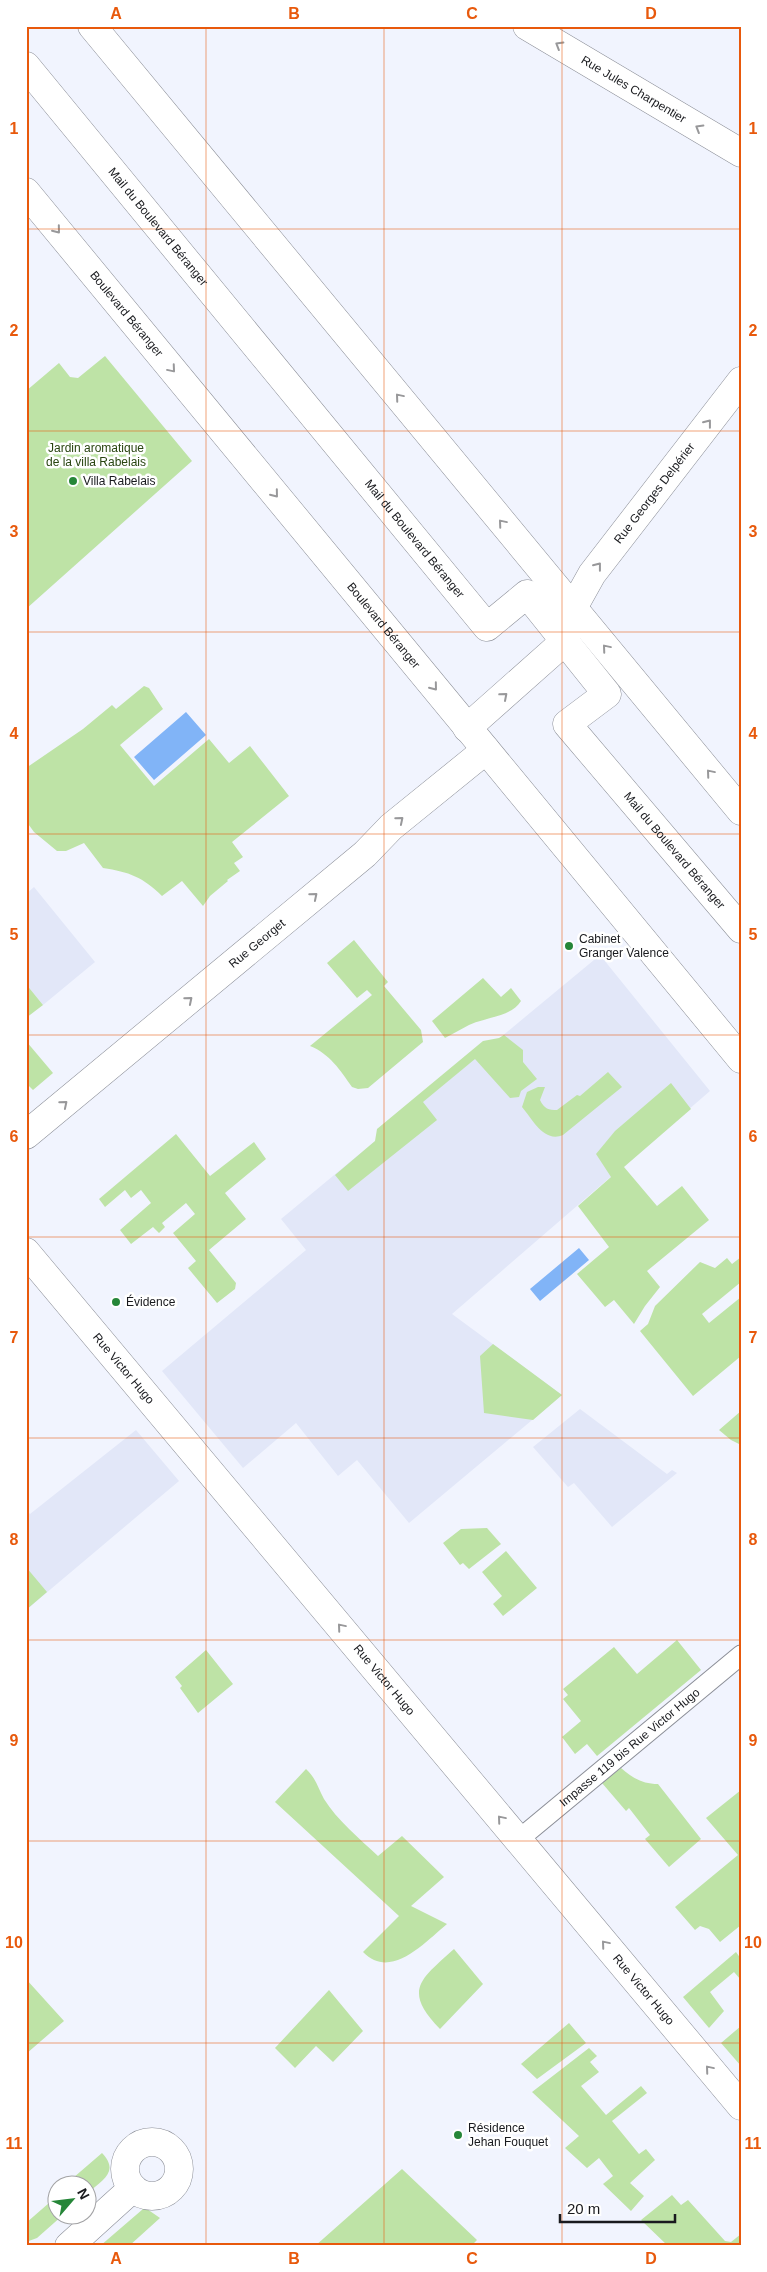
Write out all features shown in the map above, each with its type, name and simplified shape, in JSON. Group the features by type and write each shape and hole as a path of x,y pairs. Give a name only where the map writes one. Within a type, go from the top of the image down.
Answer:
{"street":[{"path":"92,26 741,810"},
{"name":"Rue Jules Charpentier","path":"527,26 741,153"},
{"name":"Mail du Boulevard Béranger","path":"26,66 487,627 527,594 607,694 568,724 741,929"},
{"name":"Boulevard Béranger","path":"26,192 741,1059"},
{"name":"Rue Georges Delpérier","path":"565,641 573,608 592,574 741,381"},
{"path":"468,728 565,641"},
{"name":"Rue Georget","path":"26,1135 365,854 391,827 486,750"},
{"name":"Rue Victor Hugo","path":"26,1252 741,2106"},
{"path":"155,2141 178,2147 179,2165 175,2189 160,2195 151,2196 141,2194 133,2188 125,2174 124,2166 132,2144 155,2141"},
{"path":"68,2246 133,2188"}],"lane":[{"name":"Impasse 119 bis Rue Victor Hugo","path":"518,1840 741,1655"}],"shaded area":[{"path":"34,887 95,962 43,1005 26,984 26,894"},
{"path":"600,955 710,1091 452,1314 562,1395 409,1523 357,1460 338,1476 296,1423 243,1468 162,1371 306,1250 281,1219"},
{"path":"580,1409 667,1474 672,1470 677,1473 612,1527 574,1483 568,1487 533,1447"},
{"path":"136,1430 179,1481 26,1610 26,1509 30,1514"}],"green space":[{"name":"Jardin aromatique de la villa Rabelais","path":"105,356 192,461 26,609 26,391 59,363 70,377 78,378"},
{"path":"144,686 149,688 163,709 120,745 154,786 209,739 229,763 250,746 289,796 232,842 243,857 234,863 240,871 210,896 203,906 182,881 162,896 135,876 103,868 84,843 66,851 57,851 34,832 26,821 26,768 83,729 112,705 116,709"},
{"path":"354,940 388,982 384,986 421,1030 423,1042 368,1088 358,1089 352,1087 329,1058 310,1046 372,995 367,990 357,998 327,963"},
{"path":"483,978 501,997 511,988 521,1001 505,1014 476,1022 445,1038 432,1021"},
{"path":"26,984 43,1005 26,1018"},
{"path":"504,1035 523,1050 523,1062 537,1079 521,1091 519,1097 510,1098 475,1059 423,1102 437,1120 348,1191 335,1175 375,1141 377,1129 483,1041 499,1038"},
{"path":"26,1041 53,1073 33,1090 26,1083"},
{"path":"608,1072 622,1087 563,1135 556,1137 545,1133 535,1124 522,1107 527,1092 538,1087 545,1087 540,1100 547,1108 557,1110 577,1095 580,1096"},
{"path":"671,1083 691,1109 624,1167 657,1206 682,1186 709,1220 647,1271 660,1287 634,1324 614,1300 605,1307 577,1274 609,1247 578,1206 611,1177 596,1154 615,1131"},
{"path":"176,1134 210,1176 254,1142 266,1159 225,1193 246,1219 209,1250 236,1283 235,1289 217,1303 188,1268 196,1261 173,1233 195,1214 186,1203 162,1223 165,1227 159,1233 153,1227 131,1244 120,1230 151,1203 141,1190 131,1198 125,1190 105,1207 99,1199"},
{"path":"741,1257 741,1282 702,1314 709,1323 741,1297 741,1356 693,1396 640,1331 648,1324 655,1306 700,1262 715,1268 727,1258 732,1264"},
{"path":"493,1344 562,1395 533,1420 484,1413 480,1356"},
{"path":"741,1411 741,1445 731,1440 719,1430"},
{"path":"487,1528 501,1544 469,1569 463,1563 460,1565 443,1543 461,1529"},
{"path":"506,1551 537,1588 503,1616 493,1604 502,1596 482,1572"},
{"path":"26,1567 47,1592 26,1610"},
{"path":"677,1640 701,1670 597,1756 587,1744 575,1754 562,1737 581,1721 563,1699 568,1695 563,1689 614,1647 637,1674"},
{"path":"206,1650 233,1684 198,1713 180,1688 182,1686 175,1677"},
{"path":"621,1768 638,1780 658,1784 701,1839 669,1867 645,1839 650,1835 629,1808 626,1811 602,1783"},
{"path":"306,1769 335,1814 378,1856 402,1836 444,1877 411,1906 447,1924 407,1956 396,1961 385,1962 374,1960 363,1952 399,1916 275,1802"},
{"path":"741,1790 741,1925 720,1942 709,1929 700,1926 695,1930 675,1907 738,1855 706,1818"},
{"path":"454,1949 483,1984 440,2029 428,2016 422,2004 419,1994 420,1986 425,1977"},
{"path":"736,1952 741,1959 741,1980 734,1972 710,1992 724,2011 709,2028 683,1997"},
{"path":"26,1979 64,2021 26,2054"},
{"path":"329,1990 363,2031 333,2062 316,2046 295,2068 275,2048"},
{"path":"569,2023 586,2043 537,2079 521,2064"},
{"path":"741,2026 741,2066 721,2043"},
{"path":"589,2048 597,2056 590,2062 599,2072 581,2086 606,2115 641,2086 647,2093 612,2121 639,2154 646,2149 655,2160 630,2183 644,2196 631,2211 603,2184 613,2176 599,2158 587,2168 565,2148 579,2136 532,2092"},
{"path":"102,2153 109,2165 107,2175 98,2185 98,2174 78,2174"},
{"path":"402,2169 477,2240 471,2246 315,2246"},
{"path":"672,2195 681,2205 688,2200 725,2241 731,2242 741,2234 741,2246 668,2246 641,2220"},
{"path":"48,2204 48,2224 53,2224 37,2238 26,2242 26,2223"},
{"path":"143,2209 147,2209 160,2218 129,2246 100,2246"}],"water":[{"path":"186,712 206,735 154,780 134,757"},
{"path":"579,1248 589,1260 540,1301 530,1289"}],"place":[{"name":"Villa Rabelais","path":"73,481"},
{"name":"Cabinet Granger Valence","path":"569,946"},
{"name":"Évidence","path":"116,1302"},
{"name":"Résidence Jehan Fouquet","path":"458,2135"}]}
